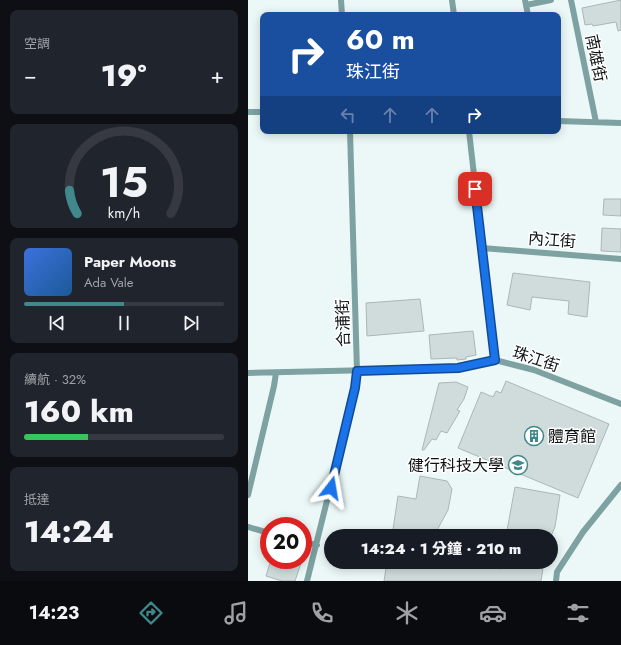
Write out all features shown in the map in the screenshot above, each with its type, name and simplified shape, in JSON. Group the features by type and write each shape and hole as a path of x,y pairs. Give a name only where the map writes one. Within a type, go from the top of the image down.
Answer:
{"lane":[{"path":"341,0 342,12"},
{"path":"452,0 454,12"},
{"path":"526,3 551,0"},
{"name":"南雄街","path":"571,0 596,122"},
{"path":"248,112 260,112"},
{"path":"561,121 621,123"},
{"name":"合浦街","path":"307,581 355,388 357,371 350,134"},
{"path":"469,134 495,360"},
{"name":"內江街","path":"482,248 621,258"},
{"name":"珠江街","path":"248,373 458,368 495,360 534,370 621,404"},
{"path":"248,495 276,373"},
{"path":"556,581 557,572 583,532 621,484"},
{"path":"248,527 260,530"},
{"path":"312,544 317,545"}],"building":[{"path":"621,0 621,30 618,31 616,22 593,26 592,24 585,25 582,8"},
{"path":"604,199 621,199 621,216 603,215"},
{"path":"602,228 621,229 621,252 601,251"},
{"path":"513,273 590,282 587,317 568,314 569,301 532,297 530,310 507,305"},
{"path":"420,299 424,331 367,336 366,303"},
{"path":"473,331 476,355 466,357 466,359 457,360 457,358 431,359 429,335"},
{"name":"體育館","path":"506,381 609,424 578,498 458,448 481,392 493,397 496,391 501,393"},
{"path":"456,382 468,387 464,399 457,410 460,411 447,433 441,431 436,440 432,439 424,450 422,450 439,383"},
{"path":"420,476 447,481 452,489 448,510 438,529 393,529 398,496 416,499"},
{"path":"515,487 560,495 554,529 507,529"},
{"path":"268,569 299,569 295,581 282,581 266,576"},
{"path":"386,569 543,569 541,581 384,581"}],"place":[{"name":"體育館","path":"534,436"},
{"name":"健行科技大學","path":"518,465"}],"route":[{"path":"331,488 355,388 357,371 458,368 478,365 495,360 475,189"}]}
